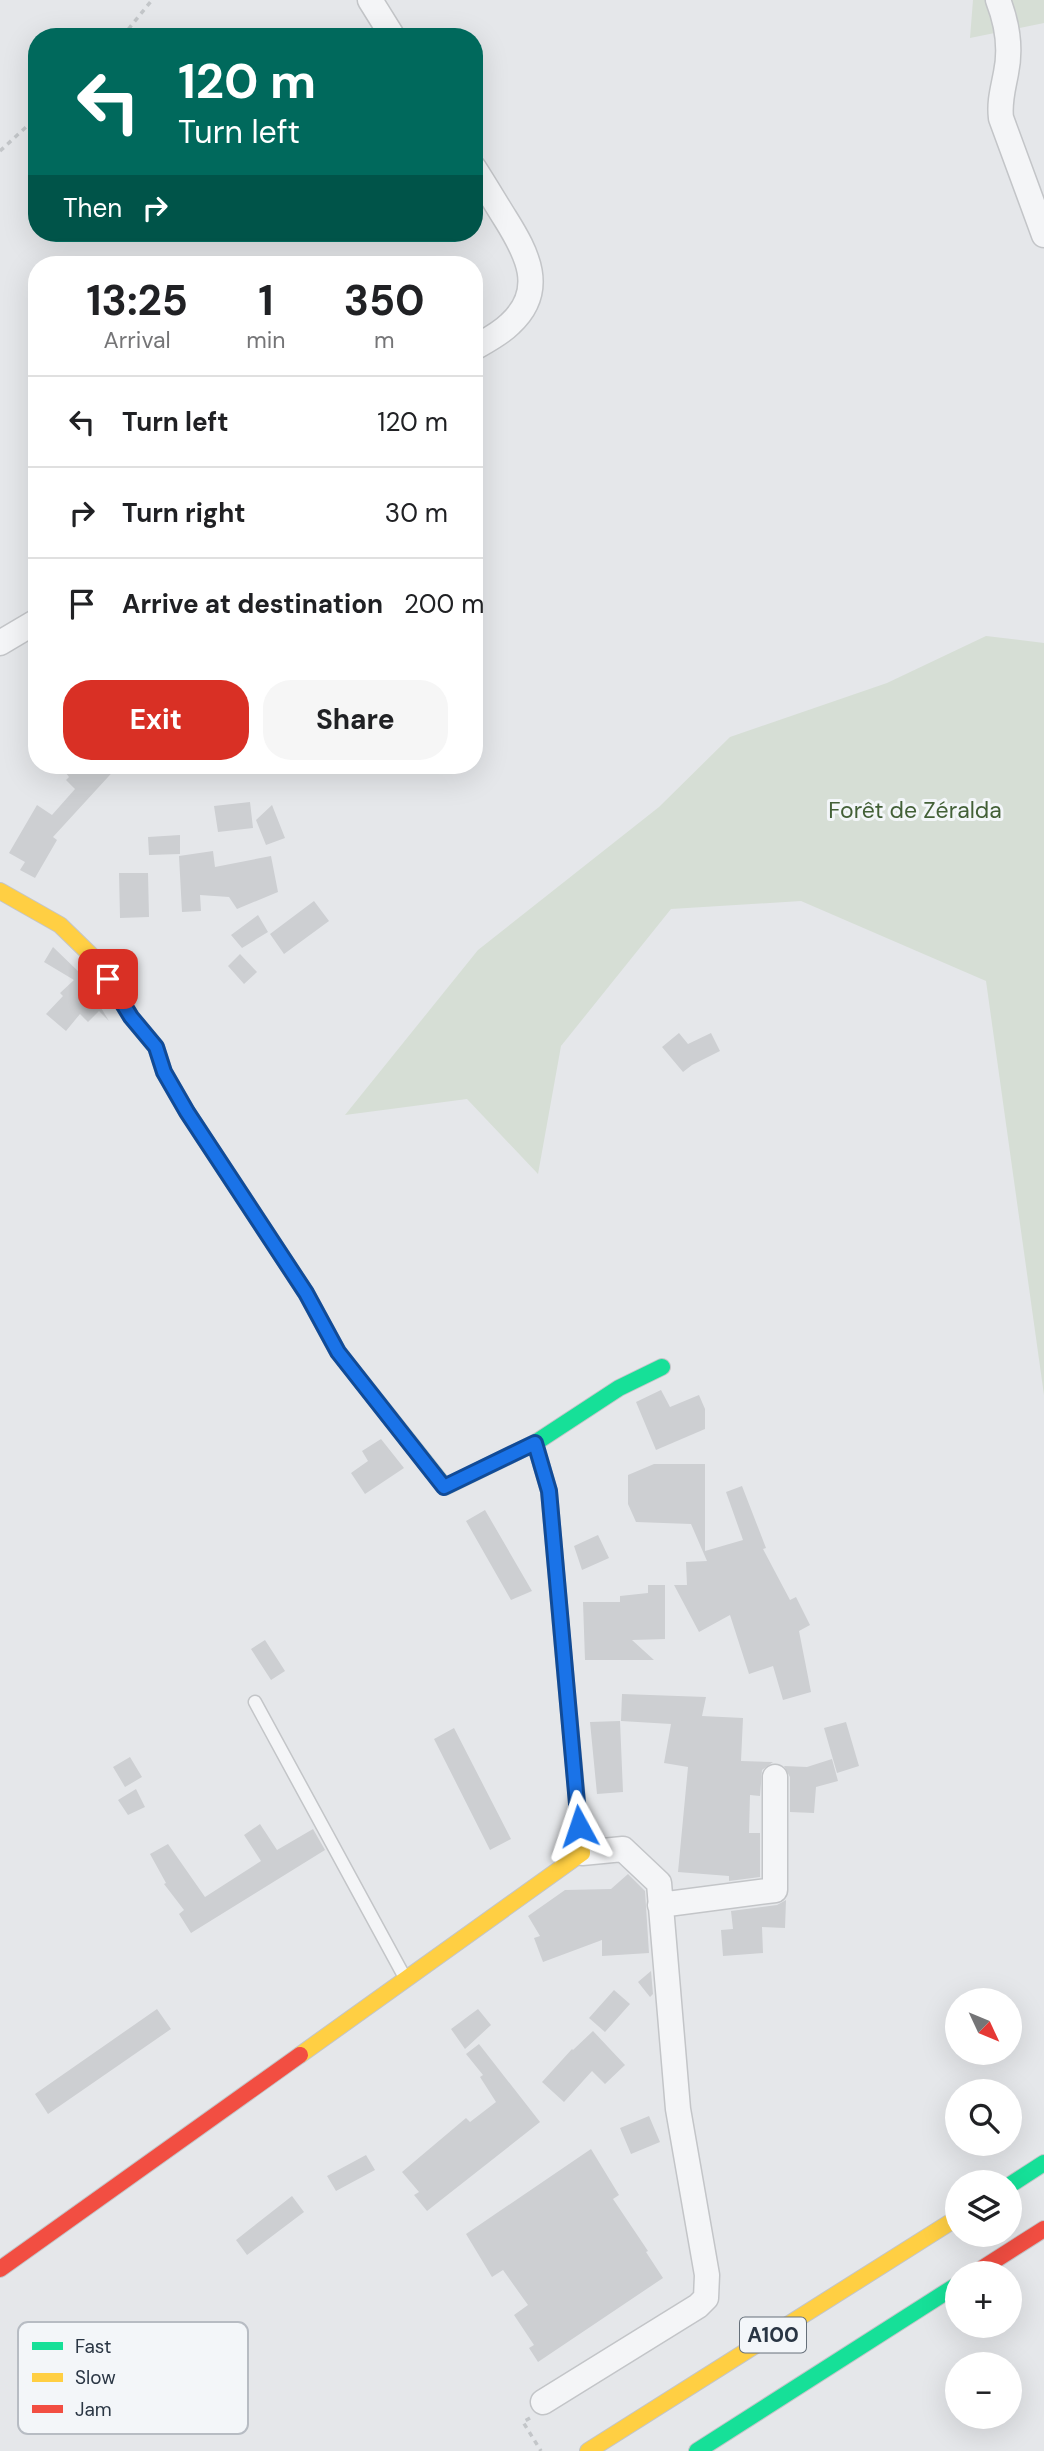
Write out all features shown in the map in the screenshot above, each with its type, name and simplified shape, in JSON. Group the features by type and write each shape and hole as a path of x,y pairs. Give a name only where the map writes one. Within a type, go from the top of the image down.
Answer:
{"main road":[{"path":"0,891 60,925 96,960 131,1017 156,1047 164,1072 187,1112 306,1293 338,1352 444,1487 535,1443 619,1388 662,1367"},
{"path":"0,2269 582,1853 549,1491 535,1443"},
{"path":"1022,2177 1044,2163"},
{"name":"A100","path":"588,2451 945,2226"},
{"path":"994,2261 1044,2229"},
{"name":"A100","path":"696,2451 945,2292"}],"street":[{"path":"370,0 387,28"},
{"path":"998,0 1004,19 1008,52 1000,100 1001,118 1044,235"},
{"path":"483,183 527,254 531,279 526,303 519,314 500,332 483,342"},
{"path":"0,643 28,626"},
{"path":"660,1905 775,1890 775,1777"},
{"path":"554,2399 698,2306 706,2298 708,2275 678,2109 659,1883 623,1849 582,1853"}],"lane":[{"path":"255,1702 406,1979"}],"path":[{"path":"129,28 152,0"},
{"path":"0,151 28,125"}],"green space":[{"path":"973,0 1044,0 1044,23 970,38"},
{"name":"Forêt de Zéralda","path":"986,636 1044,643 1044,1395 986,981 801,901 671,909 561,1046 538,1174 467,1099 345,1115 478,950 659,807 730,737 887,683"}],"building":[{"path":"67,774 111,774 53,837 57,840 35,878 20,870 25,862 9,853 37,805 52,815 75,789 66,780 69,777"},
{"path":"250,802 253,828 218,832 214,806"},
{"path":"272,805 285,838 266,845 256,820"},
{"path":"180,835 180,854 149,855 148,837"},
{"path":"213,851 215,867 271,856 278,892 237,909 229,897 200,895 201,911 182,912 179,856"},
{"path":"119,873 148,873 149,917 120,918"},
{"path":"314,901 329,921 284,954 270,934"},
{"path":"258,915 268,932 242,948 231,935"},
{"path":"53,947 80,973 109,1021 99,1011 88,1022 80,1014 66,1031 46,1014 63,996 60,993 74,980 44,962"},
{"path":"240,954 257,972 244,984 228,966"},
{"path":"679,1033 688,1044 711,1033 720,1051 683,1072 662,1047"},
{"path":"661,1390 670,1407 699,1395 705,1409 705,1429 656,1450 636,1402"},
{"path":"381,1439 404,1468 365,1494 351,1473 368,1461 362,1451"},
{"path":"654,1464 705,1464 705,1551 743,1540 726,1492 742,1486 766,1548 763,1549 790,1600 796,1597 810,1625 799,1631 811,1692 783,1700 773,1666 749,1674 730,1615 699,1632 674,1585 687,1585 686,1562 707,1561 691,1524 636,1522 628,1504 628,1475"},
{"path":"485,1510 532,1591 511,1600 466,1521"},
{"path":"598,1535 609,1558 582,1570 574,1546"},
{"path":"648,1585 665,1585 665,1639 632,1640 654,1660 585,1660 583,1602 620,1602 620,1596 648,1593"},
{"path":"265,1640 285,1671 271,1680 251,1649"},
{"path":"622,1694 706,1697 702,1716 743,1718 741,1761 773,1762 762,1770 760,1796 750,1795 749,1833 760,1833 760,1877 729,1881 729,1876 678,1872 688,1767 664,1763 671,1724 621,1721"},
{"path":"620,1721 623,1792 597,1794 590,1722"},
{"path":"846,1722 859,1766 837,1773 824,1728"},
{"path":"454,1728 511,1839 490,1850 434,1739"},
{"path":"130,1757 142,1777 125,1787 113,1767"},
{"path":"832,1759 838,1781 816,1787 814,1813 790,1812 790,1777 784,1766 807,1767"},
{"path":"136,1789 145,1807 128,1815 118,1800"},
{"path":"260,1824 277,1850 313,1829 325,1850 191,1933 179,1914 184,1910 164,1884 166,1883 150,1854 168,1844 205,1897 261,1861 244,1835"},
{"path":"628,1874 645,1891 649,1953 602,1956 602,1940 543,1962 534,1938 540,1936 528,1916 565,1890 611,1889"},
{"path":"786,1900 785,1928 762,1927 763,1953 723,1956 721,1930 733,1929 731,1911 777,1905"},
{"path":"651,1971 653,1994 650,1997 638,1982"},
{"path":"614,1990 630,2004 605,2032 589,2018"},
{"path":"157,2009 171,2029 48,2114 35,2094"},
{"path":"478,2009 491,2025 465,2049 451,2029"},
{"path":"593,2031 625,2065 605,2084 592,2071 564,2102 542,2082 572,2049"},
{"path":"479,2044 540,2122 427,2211 414,2195 419,2192 402,2172 466,2118 470,2122 496,2102 480,2077 483,2075 466,2054"},
{"path":"649,2116 660,2142 631,2154 620,2128"},
{"path":"591,2149 619,2195 613,2199 663,2278 538,2362 529,2348 534,2345 514,2315 528,2305 503,2270 492,2277 466,2234"},
{"path":"366,2155 375,2170 336,2191 327,2176"},
{"path":"292,2196 304,2212 247,2255 236,2240"}],"traffic: fast":[{"path":"243,1197 306,1293 338,1352 445,1487 535,1443 619,1388 662,1367"},
{"path":"535,1443 549,1491 564,1660"},
{"path":"1022,2177 1044,2163"},
{"path":"697,2451 945,2293"}],"traffic: slow":[{"path":"0,891 60,925 96,960 131,1017 156,1047 164,1072 187,1112 243,1197"},
{"path":"300,2055 582,1853 564,1660"},
{"path":"588,2451 945,2226"}],"traffic: jam":[{"path":"0,2269 300,2055"},
{"path":"994,2261 1044,2229"}],"route":[{"path":"108,979 131,1017 156,1047 164,1072 187,1112 306,1293 338,1352 444,1487 535,1443 549,1491 579,1826"}]}
